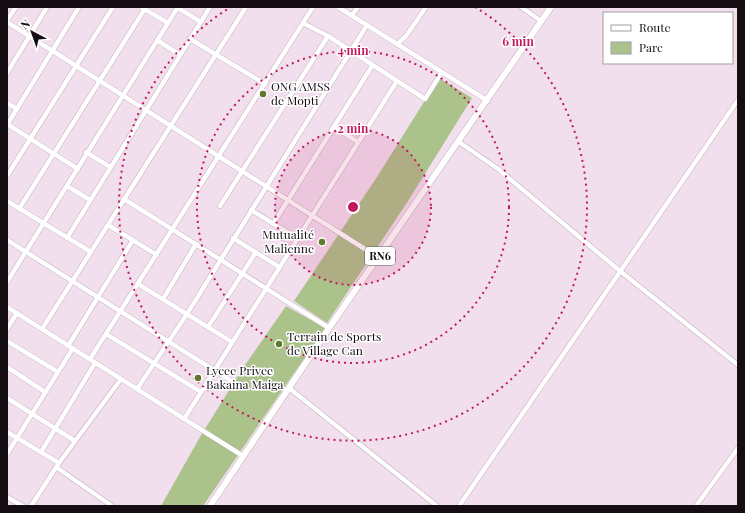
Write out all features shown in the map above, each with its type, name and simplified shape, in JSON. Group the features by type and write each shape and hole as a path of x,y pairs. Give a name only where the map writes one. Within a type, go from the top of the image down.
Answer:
{"main road":[{"name":"RN6","path":"210,506 329,328 488,101 551,7"}],"street":[{"path":"16,7 7,21 379,258"},
{"path":"7,73 47,7"},
{"path":"78,169 32,139 7,125 79,7"},
{"path":"7,176 32,139 113,7"},
{"path":"7,282 78,169 86,152 178,7 201,22"},
{"path":"67,238 210,7"},
{"path":"42,329 246,7"},
{"path":"90,359 174,229 313,7"},
{"path":"338,7 488,101"},
{"path":"352,15 358,7"},
{"path":"397,44 406,36 426,7"},
{"path":"521,7 542,21"},
{"path":"19,209 55,154 144,8 168,23"},
{"path":"303,23 328,36 425,99 442,72"},
{"path":"137,389 187,314 367,25"},
{"path":"220,206 328,36"},
{"path":"190,39 265,84"},
{"path":"157,40 180,55"},
{"path":"273,224 372,66"},
{"path":"184,419 311,215 397,81"},
{"path":"459,506 738,100"},
{"path":"7,103 17,109"},
{"path":"334,127 358,142"},
{"path":"459,142 498,169 620,271 738,365"},
{"path":"86,152 110,167"},
{"path":"67,186 90,200"},
{"path":"124,199 174,229 242,274 329,328"},
{"path":"7,201 91,252"},
{"path":"251,210 297,238"},
{"path":"108,225 157,255"},
{"path":"233,238 279,267"},
{"path":"7,240 236,384"},
{"path":"7,454 58,372 98,296 132,240"},
{"path":"163,299 196,244"},
{"path":"208,327 256,252"},
{"path":"138,284 232,342"},
{"path":"7,307 243,456"},
{"path":"7,330 17,314"},
{"path":"106,334 201,392"},
{"path":"7,341 58,372"},
{"path":"41,452 95,363"},
{"path":"7,368 45,392"},
{"path":"31,506 57,465 121,379"},
{"path":"289,388 437,506"},
{"path":"7,398 75,441"},
{"path":"7,432 41,452 112,506"},
{"path":"696,506 738,448"},
{"path":"7,497 23,506"}],"green space":[{"path":"439,78 472,98 408,201 327,323 294,301 377,177"},
{"path":"286,306 325,328 203,506 161,506 200,437 241,371"}],"place":[{"name":"ONG AMSS de Mopti","path":"263,94"},
{"name":"Mutualité Malienne","path":"322,242"},
{"name":"Terrain de Sports de Village Can","path":"279,344"},
{"name":"Lycee Privee Bakaina Maiga","path":"198,378"}]}
